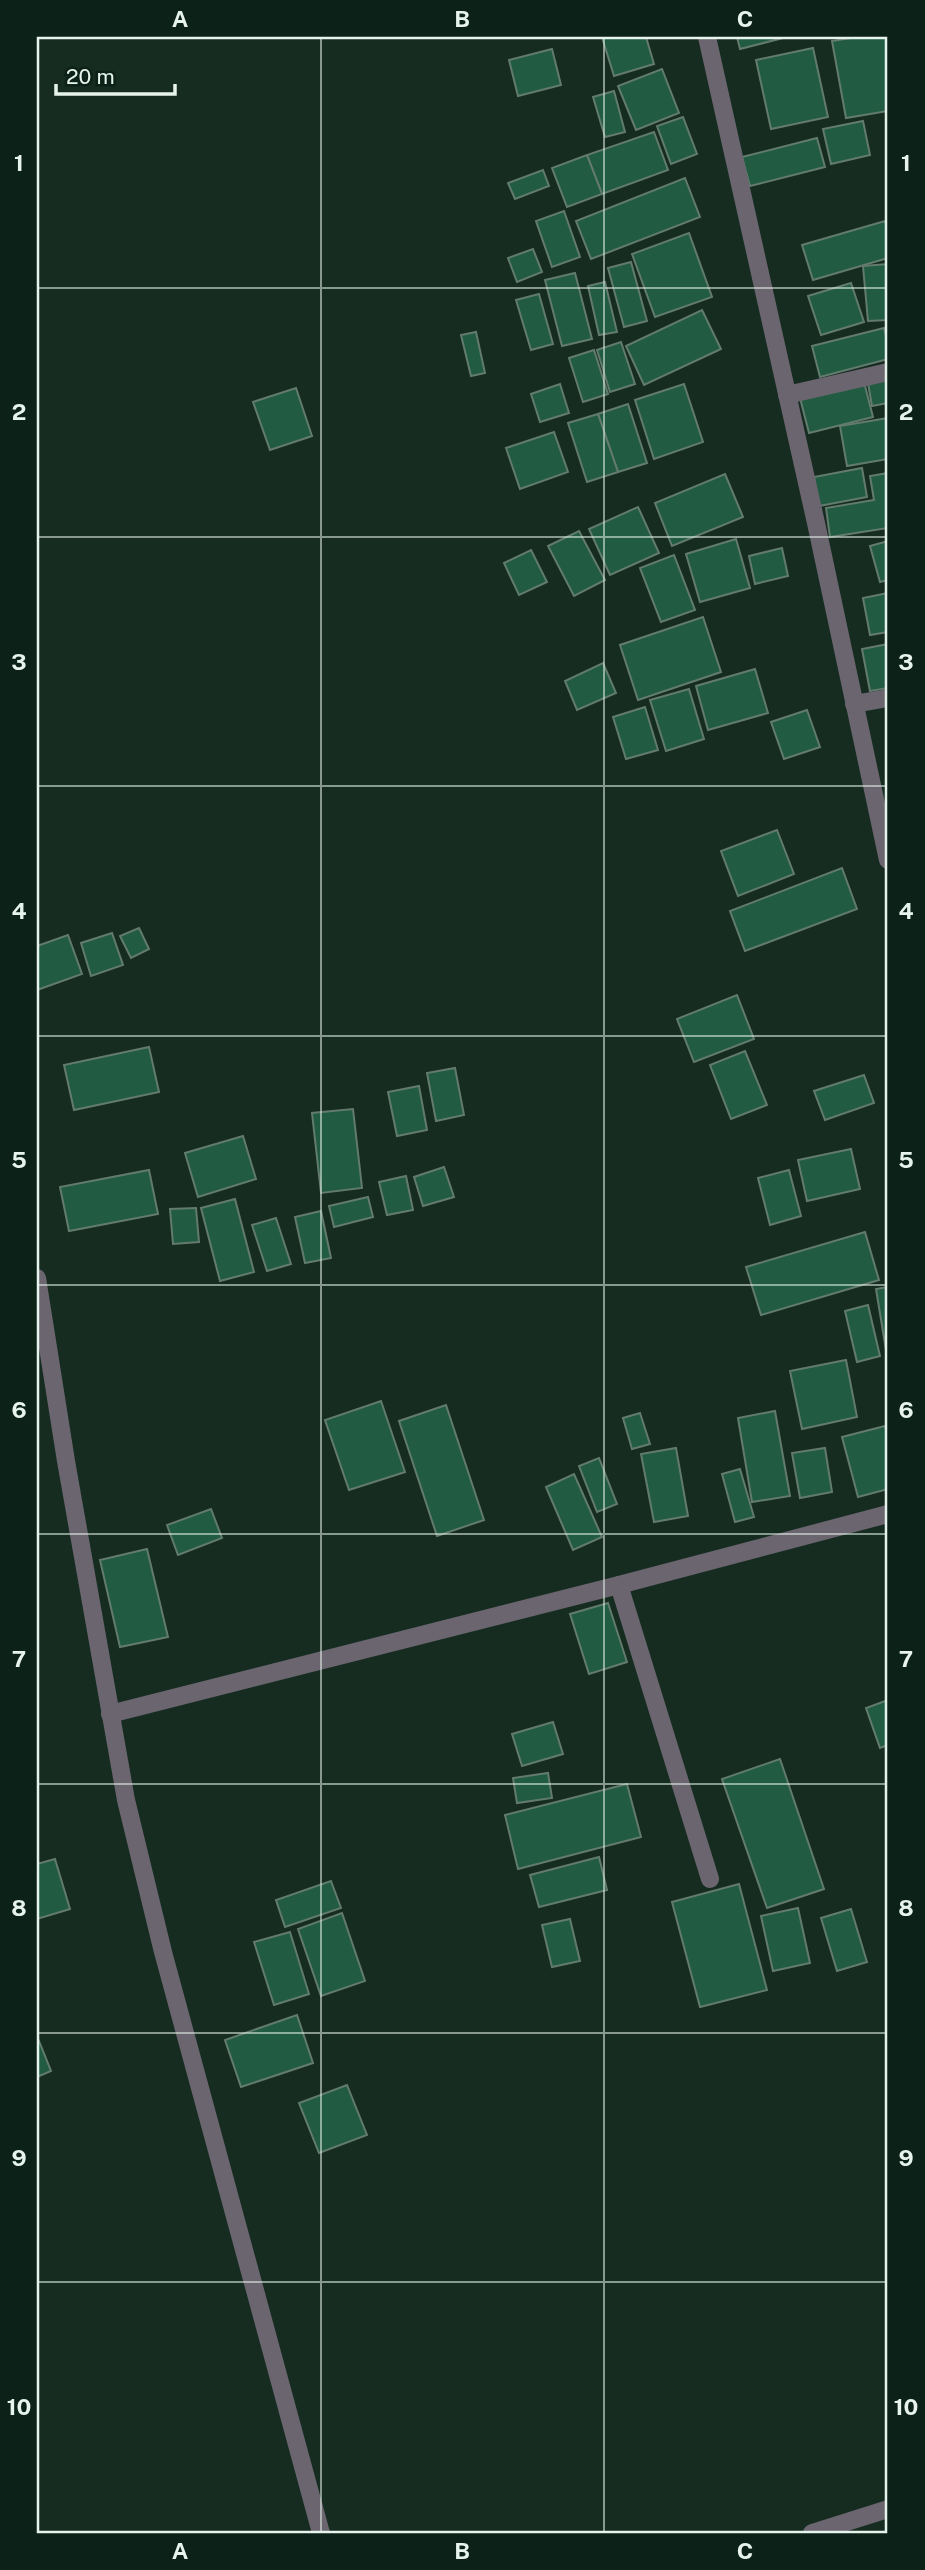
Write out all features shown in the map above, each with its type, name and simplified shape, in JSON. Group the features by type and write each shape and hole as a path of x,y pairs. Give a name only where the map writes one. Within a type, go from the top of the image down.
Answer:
{"street":[{"path":"706,37 888,859"},
{"path":"787,395 888,372"},
{"path":"854,704 888,698"},
{"path":"37,1278 126,1800 163,1952 321,2533"},
{"path":"110,1714 888,1514"},
{"path":"619,1585 710,1879"},
{"path":"812,2533 888,2509"}],"building":[{"path":"602,37 646,37 654,64 614,76"},
{"path":"737,37 787,37 740,49"},
{"path":"857,37 887,37 888,111 846,118 832,41"},
{"path":"813,48 828,117 771,129 756,60"},
{"path":"552,49 561,85 518,96 509,60"},
{"path":"662,69 679,113 636,130 618,86"},
{"path":"614,91 625,132 605,137 593,97"},
{"path":"683,117 697,154 671,164 657,126"},
{"path":"863,121 870,155 831,164 823,129"},
{"path":"654,132 668,170 602,194 587,155"},
{"path":"817,138 825,167 750,186 742,157"},
{"path":"587,155 602,194 567,207 552,168"},
{"path":"543,170 549,186 515,199 508,183"},
{"path":"685,178 700,217 591,259 576,221"},
{"path":"564,211 580,257 552,267 536,221"},
{"path":"885,221 888,258 813,280 802,245"},
{"path":"689,233 712,297 655,317 632,254"},
{"path":"533,249 542,272 517,282 508,258"},
{"path":"631,262 647,321 624,327 608,268"},
{"path":"888,264 888,320 868,321 863,266"},
{"path":"575,273 592,339 562,346 545,280"},
{"path":"605,282 617,332 599,335 588,286"},
{"path":"851,283 864,322 821,335 808,296"},
{"path":"539,294 553,344 531,350 516,300"},
{"path":"702,310 721,349 644,385 626,346"},
{"path":"884,328 888,359 820,377 812,346"},
{"path":"476,332 485,373 471,376 461,335"},
{"path":"621,342 635,384 610,392 597,350"},
{"path":"594,350 608,394 583,402 569,358"},
{"path":"888,380 888,403 872,406 868,383"},
{"path":"864,382 873,417 809,433 800,398"},
{"path":"560,384 569,413 540,422 531,394"},
{"path":"684,384 703,442 654,459 635,400"},
{"path":"296,388 312,436 270,450 253,402"},
{"path":"628,404 647,463 618,472 598,414"},
{"path":"598,414 618,472 587,482 568,423"},
{"path":"888,418 888,459 847,466 840,426"},
{"path":"554,432 568,472 520,489 506,448"},
{"path":"862,468 867,497 819,506 814,477"},
{"path":"888,473 888,528 830,537 826,508 874,500 870,476"},
{"path":"725,474 743,517 672,546 655,503"},
{"path":"638,507 659,553 610,575 589,529"},
{"path":"579,531 605,580 574,596 548,546"},
{"path":"736,539 750,588 700,602 686,554"},
{"path":"888,541 888,580 880,582 870,546"},
{"path":"782,548 788,576 755,584 749,556"},
{"path":"531,550 547,582 519,595 504,563"},
{"path":"674,555 695,610 661,622 640,568"},
{"path":"888,593 888,632 870,635 863,598"},
{"path":"703,617 721,672 638,700 620,645"},
{"path":"888,644 888,688 870,691 862,649"},
{"path":"603,663 616,693 577,710 565,681"},
{"path":"755,669 768,713 708,730 696,686"},
{"path":"689,689 704,739 666,751 650,700"},
{"path":"645,707 658,750 626,759 613,717"},
{"path":"807,710 820,747 784,759 771,722"},
{"path":"777,830 794,874 738,896 721,851"},
{"path":"842,868 857,909 745,951 730,911"},
{"path":"139,928 149,949 131,958 120,936"},
{"path":"112,933 123,965 91,976 81,943"},
{"path":"68,935 82,974 37,990 37,946"},
{"path":"737,995 754,1039 694,1062 677,1019"},
{"path":"149,1047 159,1092 74,1110 64,1065"},
{"path":"745,1051 767,1105 731,1119 710,1065"},
{"path":"455,1068 464,1115 436,1121 427,1073"},
{"path":"864,1075 874,1103 825,1120 814,1091"},
{"path":"419,1086 427,1130 397,1136 388,1092"},
{"path":"353,1109 362,1188 321,1193 312,1113"},
{"path":"243,1136 256,1179 198,1197 185,1153"},
{"path":"851,1149 860,1189 807,1201 798,1160"},
{"path":"444,1167 454,1197 423,1206 414,1177"},
{"path":"149,1170 158,1214 69,1231 60,1187"},
{"path":"789,1170 801,1216 770,1225 758,1178"},
{"path":"406,1176 413,1210 387,1215 379,1182"},
{"path":"368,1197 373,1217 334,1227 329,1206"},
{"path":"235,1199 254,1272 220,1281 201,1208"},
{"path":"196,1208 199,1242 173,1244 170,1209"},
{"path":"321,1211 331,1258 305,1263 295,1217"},
{"path":"276,1218 291,1264 267,1271 252,1225"},
{"path":"865,1232 879,1280 761,1315 746,1267"},
{"path":"888,1287 888,1350 886,1350 876,1289"},
{"path":"868,1305 880,1356 857,1362 845,1311"},
{"path":"846,1360 857,1417 802,1429 790,1371"},
{"path":"381,1401 405,1472 349,1490 325,1420"},
{"path":"446,1405 484,1520 437,1536 399,1421"},
{"path":"775,1411 790,1496 752,1502 738,1418"},
{"path":"640,1413 650,1444 632,1449 623,1418"},
{"path":"885,1426 888,1438 888,1489 858,1497 842,1437"},
{"path":"676,1448 688,1516 654,1522 641,1454"},
{"path":"825,1448 832,1492 800,1498 792,1453"},
{"path":"599,1458 617,1504 597,1512 579,1466"},
{"path":"740,1469 754,1517 735,1522 722,1474"},
{"path":"574,1474 602,1537 573,1550 546,1487"},
{"path":"211,1509 222,1538 178,1555 167,1525"},
{"path":"147,1549 168,1637 120,1647 100,1560"},
{"path":"608,1603 627,1662 589,1674 570,1614"},
{"path":"888,1700 888,1745 880,1748 866,1708"},
{"path":"553,1722 563,1754 522,1766 512,1734"},
{"path":"780,1759 824,1889 767,1908 722,1779"},
{"path":"548,1773 552,1798 517,1803 513,1778"},
{"path":"627,1784 641,1837 518,1869 505,1815"},
{"path":"599,1857 607,1890 539,1907 530,1875"},
{"path":"55,1859 70,1909 37,1919 37,1864"},
{"path":"331,1881 341,1908 285,1927 276,1900"},
{"path":"739,1884 767,1990 700,2007 672,1902"},
{"path":"798,1908 810,1963 773,1971 761,1916"},
{"path":"851,1909 867,1962 837,1971 821,1918"},
{"path":"342,1913 365,1981 321,1996 298,1929"},
{"path":"570,1919 580,1961 552,1967 542,1925"},
{"path":"290,1932 309,1994 274,2005 254,1942"},
{"path":"297,2015 313,2063 241,2087 225,2040"},
{"path":"37,2036 51,2071 37,2077"},
{"path":"347,2085 367,2135 319,2153 299,2103"}]}
